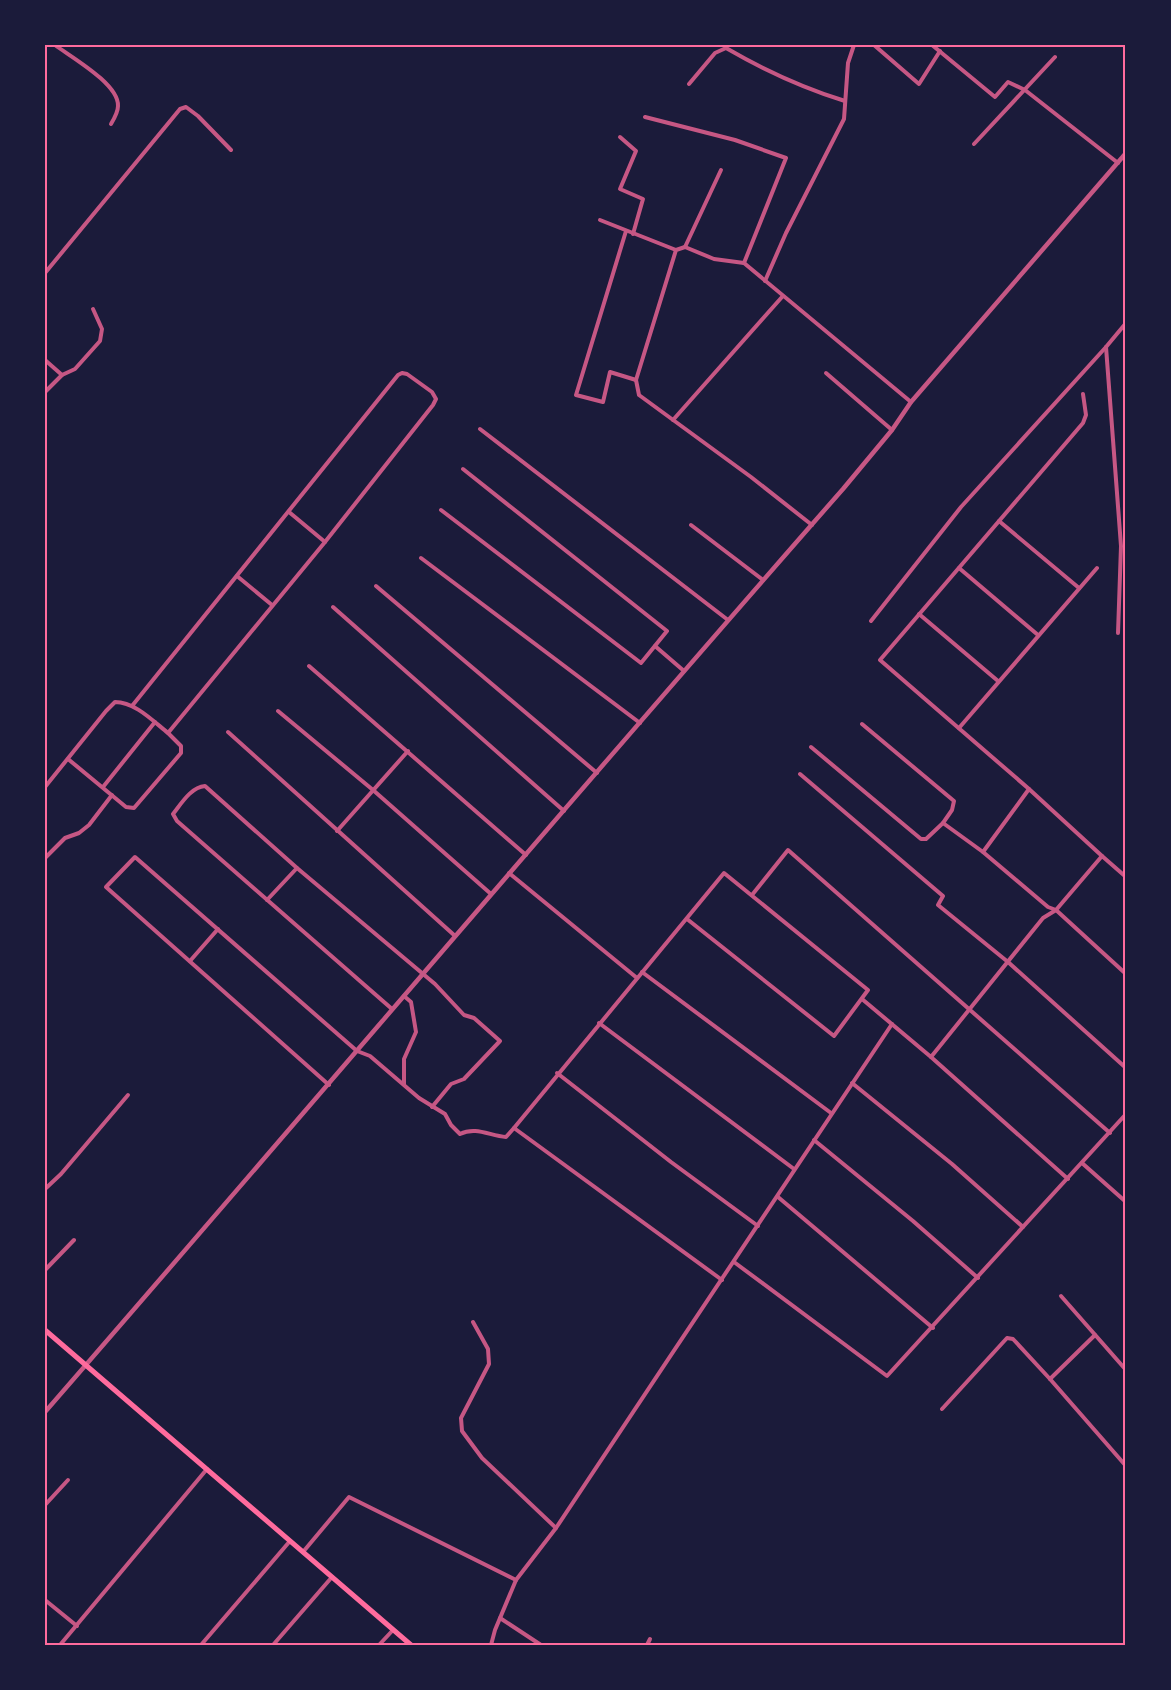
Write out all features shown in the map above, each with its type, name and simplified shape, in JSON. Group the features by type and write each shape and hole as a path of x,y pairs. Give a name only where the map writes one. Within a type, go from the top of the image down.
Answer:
{"main road":[{"path":"45,1330 411,1645"}],"street":[{"path":"55,45 104,81 117,99 118,107 111,124"},
{"path":"765,281 786,233 844,119 848,63 854,45"},
{"path":"874,45 920,84 940,51"},
{"path":"932,45 995,97 1008,82 1025,90 1118,163"},
{"path":"689,84 715,53 726,48 763,69 813,91 845,101"},
{"path":"974,144 1055,57"},
{"path":"45,273 180,109 186,107 198,116 231,150"},
{"path":"645,117 735,140 786,158 744,262"},
{"path":"620,137 636,151 620,189 643,199 633,234"},
{"path":"45,1412 329,1084 454,935 812,525 892,430 910,402 1126,153"},
{"path":"685,247 721,170"},
{"path":"600,220 676,250 685,247 714,259 744,262 782,297 910,402"},
{"path":"626,231 576,395 603,402 610,372 636,380"},
{"path":"676,250 636,380 639,395 752,477 812,525"},
{"path":"673,420 782,297"},
{"path":"45,392 62,375 75,369 100,341 102,329 93,309"},
{"path":"871,621 961,507 1126,323"},
{"path":"1106,347 1123,546 1118,633"},
{"path":"45,360 62,375"},
{"path":"132,706 398,375 407,374 432,392 436,399 433,405 325,542 168,733"},
{"path":"826,374 892,430"},
{"path":"1083,394 1086,415 1083,423 880,660 1029,789 1126,877"},
{"path":"480,429 728,620"},
{"path":"441,510 641,663 667,631 463,469"},
{"path":"289,512 325,542"},
{"path":"999,521 1079,588"},
{"path":"692,525 763,580"},
{"path":"421,558 640,723"},
{"path":"959,568 1038,635"},
{"path":"959,728 1097,568"},
{"path":"237,576 273,605"},
{"path":"376,586 597,773"},
{"path":"333,607 564,811"},
{"path":"919,614 998,681"},
{"path":"655,646 685,672"},
{"path":"309,666 526,855"},
{"path":"45,788 106,711 115,702 125,702 132,706 155,722 181,746 181,753 136,806 131,808 126,807 68,759"},
{"path":"279,711 491,894"},
{"path":"103,787 155,722"},
{"path":"811,747 921,839 926,839 943,823 952,810 954,801 862,724"},
{"path":"228,732 454,935"},
{"path":"337,831 408,751"},
{"path":"800,774 943,896 938,905 1008,962 1126,1068"},
{"path":"392,1009 174,818 173,814 183,801 199,786 205,786 297,868 435,984 464,1015 474,1018 500,1041 464,1078 451,1084 432,1107"},
{"path":"983,852 1029,789"},
{"path":"45,858 65,838 79,833 90,825 112,795"},
{"path":"943,823 983,852 1048,907 1056,910 1126,974"},
{"path":"752,895 788,849 1110,1133"},
{"path":"931,1057 1043,918 1056,910 1102,856"},
{"path":"329,1084 106,887 135,857 357,1051 370,1056 432,1107 445,1114 460,1134 466,1131 481,1130 494,1136 506,1137 724,873 868,990 834,1036 687,919"},
{"path":"267,900 297,868"},
{"path":"509,873 637,978"},
{"path":"190,962 218,929"},
{"path":"642,972 831,1113"},
{"path":"404,996 411,1002 416,1032 404,1059 404,1085"},
{"path":"862,999 1068,1179"},
{"path":"598,1023 794,1169"},
{"path":"491,1645 516,1580 556,1528 892,1024"},
{"path":"557,1073 758,1226"},
{"path":"852,1083 952,1164 1023,1227"},
{"path":"45,1189 61,1174 128,1095"},
{"path":"734,1262 887,1376 1126,1114"},
{"path":"514,1128 722,1280"},
{"path":"814,1140 978,1278"},
{"path":"1082,1164 1126,1202"},
{"path":"777,1197 933,1328"},
{"path":"45,1270 74,1240"},
{"path":"1061,1296 1126,1370"},
{"path":"473,1322 488,1349 489,1364 461,1418 462,1431 482,1458 556,1528"},
{"path":"1050,1378 1095,1335"},
{"path":"942,1410 1008,1338 1013,1339 1126,1466"},
{"path":"60,1645 207,1469"},
{"path":"45,1505 68,1479"},
{"path":"303,1552 348,1497 516,1580"},
{"path":"201,1645 290,1541"},
{"path":"273,1645 332,1577"},
{"path":"45,1600 76,1626"},
{"path":"500,1618 541,1645"},
{"path":"379,1645 393,1630"},
{"path":"647,1645 650,1640"}]}
